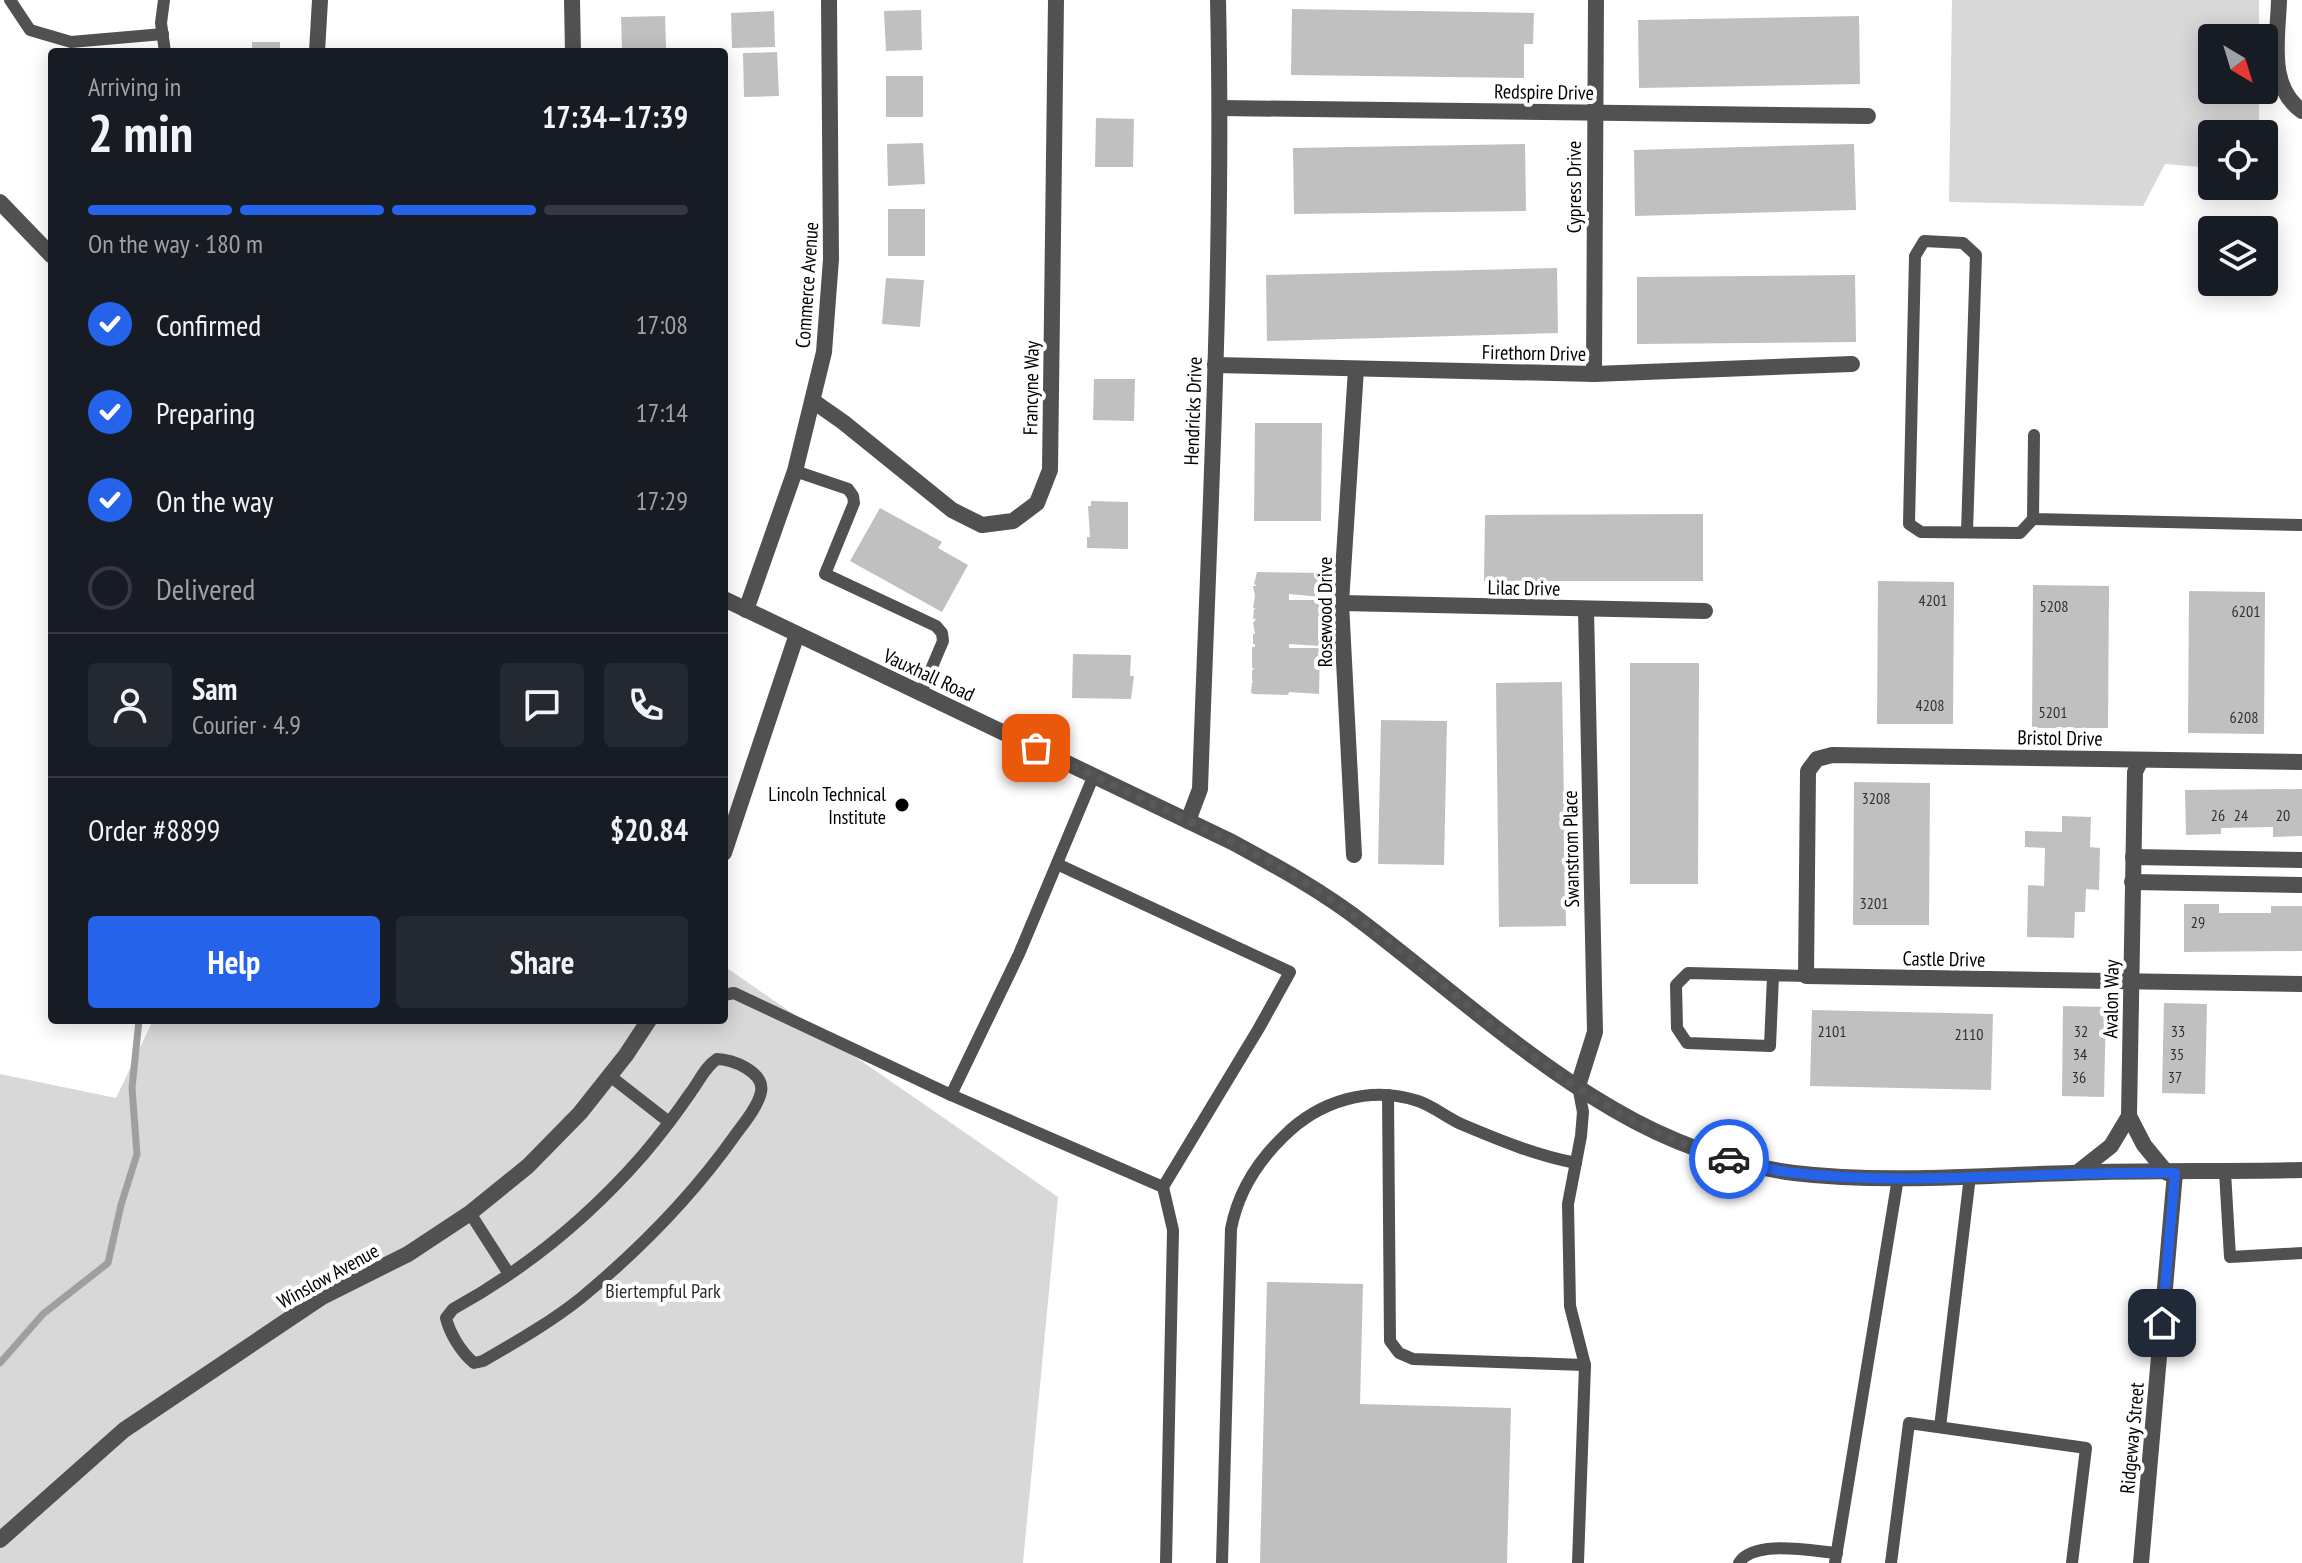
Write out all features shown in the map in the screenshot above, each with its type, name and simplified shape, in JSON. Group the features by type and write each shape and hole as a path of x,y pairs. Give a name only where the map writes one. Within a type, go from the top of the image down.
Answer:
{"street":[{"path":"317,48 320,0"},
{"path":"572,0 573,48"},
{"name":"Commerce Avenue","path":"746,610 795,471 824,352 831,259 829,0"},
{"name":"Francyne Way","path":"813,401 952,510 982,525 1013,521 1037,503 1050,470 1056,0"},
{"name":"Hendricks Drive","path":"1188,821 1200,789 1221,108 1218,0"},
{"name":"Cypress Drive","path":"1594,374 1596,0"},
{"path":"2279,0 2278,79 2287,96 2302,111"},
{"name":"Redspire Drive","path":"1221,108 1868,116"},
{"path":"0,202 48,252"},
{"name":"Firethorn Drive","path":"1215,365 1594,374 1852,364"},
{"name":"Rosewood Drive","path":"1354,855 1341,603 1356,369"},
{"name":"Vauxhall Road","path":"728,601 1232,842 1310,885 1364,923 1535,1058 1612,1109 1660,1134 1725,1158 1793,1173 1898,1178 2078,1172 2302,1170"},
{"name":"Lilac Drive","path":"1341,603 1705,611"},
{"name":"Swanstrom Place","path":"1578,1086 1595,1032 1586,609"},
{"path":"728,841 797,634"},
{"name":"Bristol Drive","path":"1806,976 1808,771 1817,759 1832,755 2302,762"},
{"name":"Avalon Way","path":"2129,1116 2135,772 2141,760"},
{"path":"2133,857 2302,860"},
{"path":"2132,882 2302,885"},
{"name":"Castle Drive","path":"1806,976 2302,984"},
{"name":"Winslow Avenue","path":"0,1540 124,1430 322,1297 408,1254 470,1213 528,1166 580,1113 646,1024"},
{"path":"2078,1172 2111,1146 2129,1116"},
{"path":"2129,1116 2144,1145 2171,1173"},
{"name":"Ridgeway Street","path":"2141,1563 2171,1173"}],"lane":[{"path":"10,0 30,30 71,42 163,34"},
{"path":"164,0 161,23 165,48"},
{"path":"1967,532 1976,255 1963,243 1924,241 1915,256 1909,524 1921,532 2020,533 2033,519 2034,435"},
{"path":"795,471 848,489 853,496 854,503 825,574 936,626 942,633 943,641 921,693"},
{"path":"2033,519 2302,525"},
{"path":"951,1095 1019,954 1094,775"},
{"path":"1057,864 1290,972 1163,1187 1173,1230 1166,1563"},
{"path":"1773,976 1770,1046 1687,1043 1677,1028 1676,985 1688,973 1806,976"},
{"path":"728,994 734,993 951,1095 1163,1187"},
{"path":"717,1059 728,1059 756,1075 761,1083 761,1092 731,1142 658,1228 579,1299 537,1329 483,1361 474,1363 448,1327 446,1318 453,1309 509,1274 560,1236 605,1197 669,1122 709,1064 717,1059"},
{"path":"610,1076 669,1122"},
{"path":"1578,1086 1583,1112 1568,1204 1570,1306 1585,1365 1578,1563"},
{"path":"1222,1563 1228,1260 1235,1208 1249,1177 1271,1149 1297,1123 1324,1106 1376,1093 1421,1102 1454,1120 1531,1153 1576,1163"},
{"path":"1388,1095 1390,1341 1399,1353 1413,1359 1585,1365"},
{"path":"2225,1172 2230,1257 2302,1253"},
{"path":"1940,1427 1970,1176"},
{"path":"1739,1563 1744,1556 1760,1548 1836,1558 1898,1178"},
{"path":"470,1213 509,1274"},
{"path":"1891,1563 1909,1423 2086,1448 2072,1563"}],"green space":[{"path":"1952,0 2259,0 2259,24 2198,24 2198,104 2259,104 2259,120 2198,120 2198,167 2165,164 2143,206 1949,202"},
{"name":"Biertempful Park","path":"728,969 1058,1197 1023,1563 0,1563 0,1074 116,1098 151,1024 728,1024"}],"building":[{"path":"1292,9 1534,13 1533,44 1524,44 1524,78 1291,75"},
{"path":"921,10 922,50 886,51 884,11"},
{"path":"774,11 775,47 732,48 731,13"},
{"path":"665,16 666,48 622,48 621,17"},
{"path":"1859,16 1860,84 1639,88 1638,20"},
{"path":"252,42 280,42 280,48 252,48"},
{"path":"777,52 779,96 744,97 743,53"},
{"path":"886,76 923,76 923,117 886,117"},
{"path":"1096,118 1134,119 1133,167 1095,167"},
{"path":"923,143 925,184 888,186 887,144"},
{"path":"1525,144 1526,211 1294,214 1293,148"},
{"path":"1854,144 1856,210 1635,216 1634,150"},
{"path":"888,209 925,209 925,256 888,256"},
{"path":"1557,268 1558,333 1267,341 1266,275"},
{"path":"1855,275 1856,342 1637,344 1637,277"},
{"path":"886,278 924,280 920,327 882,324"},
{"path":"1094,379 1135,379 1134,421 1093,420"},
{"path":"1255,423 1322,423 1321,521 1254,521"},
{"path":"1091,501 1128,502 1128,549 1087,548 1087,537 1090,537 1088,506 1091,506"},
{"path":"880,508 942,542 938,548 968,565 942,612 850,561"},
{"path":"1703,514 1703,581 1484,581 1485,515"},
{"path":"1257,572 1321,573 1321,597 1289,594 1289,600 1321,600 1321,646 1289,644 1289,648 1320,648 1319,694 1251,692 1254,682 1253,623 1256,619 1253,619 1256,608 1253,608 1253,586 1257,586 1254,584"},
{"path":"1878,581 1954,582 1953,724 1877,724"},
{"path":"2033,585 2109,586 2108,728 2032,728"},
{"path":"2189,591 2265,592 2264,734 2188,733"},
{"path":"1073,654 1131,655 1130,676 1134,676 1131,699 1072,698"},
{"path":"1630,663 1699,663 1698,884 1630,884"},
{"path":"1562,682 1566,926 1499,927 1496,683"},
{"path":"1381,720 1447,721 1444,865 1378,864"},
{"path":"1854,782 1930,783 1929,925 1853,925"},
{"path":"2302,789 2302,836 2273,837 2273,827 2221,828 2221,834 2186,835 2185,790"},
{"path":"2062,816 2091,817 2090,847 2100,848 2099,890 2086,889 2085,912 2075,912 2074,938 2027,937 2028,885 2044,886 2045,848 2025,847 2025,831 2062,832"},
{"path":"2184,904 2219,904 2219,913 2271,913 2271,906 2302,906 2302,951 2184,952"},
{"path":"2164,1003 2207,1004 2205,1094 2162,1093"},
{"path":"2063,1006 2106,1007 2104,1097 2062,1096"},
{"path":"1812,1010 1993,1014 1991,1090 1810,1086"},
{"path":"1267,1282 1363,1284 1360,1404 1511,1408 1507,1563 1260,1563"}],"waterway":[{"path":"0,1363 43,1314 108,1263 137,1154 132,1088 139,1024"}],"way so far":[{"path":"1036,748 1232,842 1310,885 1364,923 1535,1058 1612,1109 1660,1134 1729,1159"}],"place":[{"name":"Lincoln Technical Institute","path":"902,805"}],"route":[{"path":"1729,1159 1793,1173 1898,1178 2078,1172 2175,1173 2162,1323"}]}
